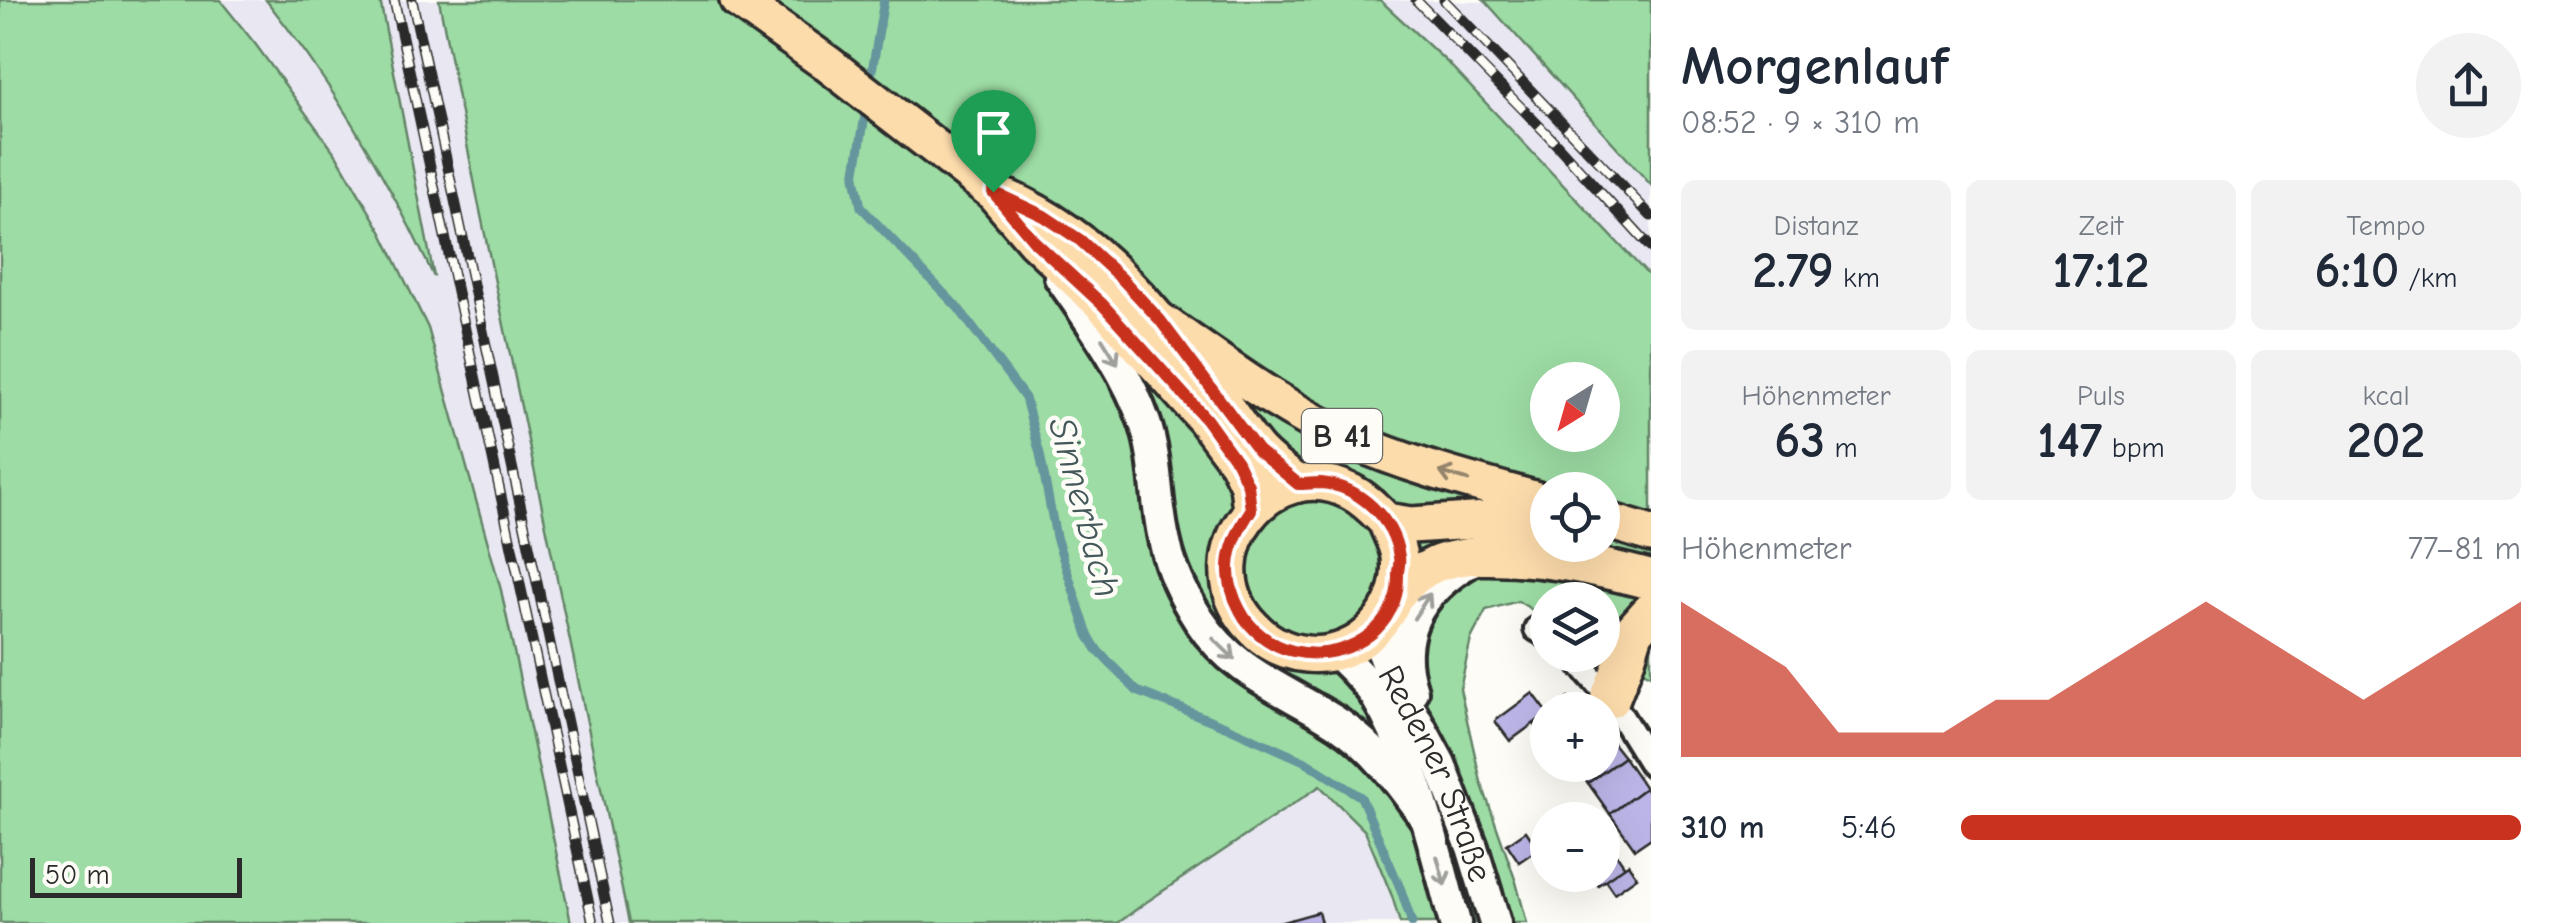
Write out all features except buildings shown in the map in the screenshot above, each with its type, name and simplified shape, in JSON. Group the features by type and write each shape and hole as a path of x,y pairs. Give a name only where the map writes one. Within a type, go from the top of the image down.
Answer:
{"highway":[{"path":"1481,555 1569,560 1651,580"},
{"path":"1609,569 1625,592 1632,613 1642,621 1612,692"}],"main road":[{"name":"B 41","path":"738,0 828,64 993,192 1035,242 1103,305 1206,419 1237,462 1248,485 1251,510"},
{"name":"B 41","path":"993,192 1044,216 1080,240 1122,279 1160,320 1258,451 1298,484"},
{"path":"1035,242 1127,378 1146,426 1164,543 1180,587 1199,619 1225,652 1243,667 1354,735 1399,781 1426,820"},
{"name":"B 41","path":"1160,320 1268,394 1346,438 1530,498"},
{"name":"B 41","path":"1251,510 1281,490 1298,484 1323,483 1348,490 1369,503 1386,522"},
{"path":"1251,510 1236,534 1228,560 1230,587 1241,613 1258,634 1282,648 1309,655 1353,646 1423,568 1481,555"},
{"path":"1389,609 1399,556 1386,522 1422,525 1530,521"},
{"path":"1620,526 1651,536"},
{"path":"1620,532 1651,536"},
{"path":"1440,764 1408,676 1404,656 1407,640 1411,623 1432,591 1444,578 1481,555"},
{"name":"Redener Straße","path":"1389,609 1380,647 1412,717 1440,764 1472,847 1495,923"},
{"name":"Redener Straße","path":"1336,652 1376,697 1408,764 1455,923"}],"street":[{"path":"1587,672 1605,692"},
{"path":"1620,714 1651,764"}],"shaded area":[{"path":"220,0 266,0 294,35 371,154 432,272 380,0 439,0 629,923 571,923 501,590 428,328 382,233 337,156"},
{"path":"1380,0 1486,2 1651,185 1651,278 1449,64"},
{"path":"1320,785 1365,831 1400,923 1118,923 1145,903"}],"green space":[{"path":"0,0 220,0 337,156 382,233 428,328 501,590 571,923 0,923"},
{"path":"266,0 380,0 434,277 358,134"},
{"path":"439,0 1380,0 1449,64 1651,278 1651,675 1620,660 1620,582 1530,582 1530,608 1518,601 1486,610 1471,639 1460,689 1481,782 1527,923 1400,923 1365,831 1320,786 1118,923 629,923"},
{"path":"1651,0 1651,185 1486,2"}],"waterway":[{"name":"Sinnerbach","path":"870,83 884,0"},
{"name":"Sinnerbach","path":"867,103 855,177 861,207 959,309 1025,398 1056,537 1088,635 1098,651 1137,691 1304,761 1361,797 1412,923"}],"railway":[{"path":"394,0 593,923"},
{"path":"412,0 610,923"},
{"path":"1416,0 1651,248"},
{"path":"1444,0 1651,216"}],"route":[{"path":"993,192 1044,216 1080,240 1122,279 1160,320 1258,451 1278,470 1298,484 1323,483 1348,490 1369,503 1386,522 1399,556 1397,594 1390,610 1368,636 1336,652 1309,655 1282,648 1258,634 1241,613 1230,587 1228,560 1236,534 1251,510 1248,485 1237,462 1156,362 1103,305 1035,242 993,192"}]}
